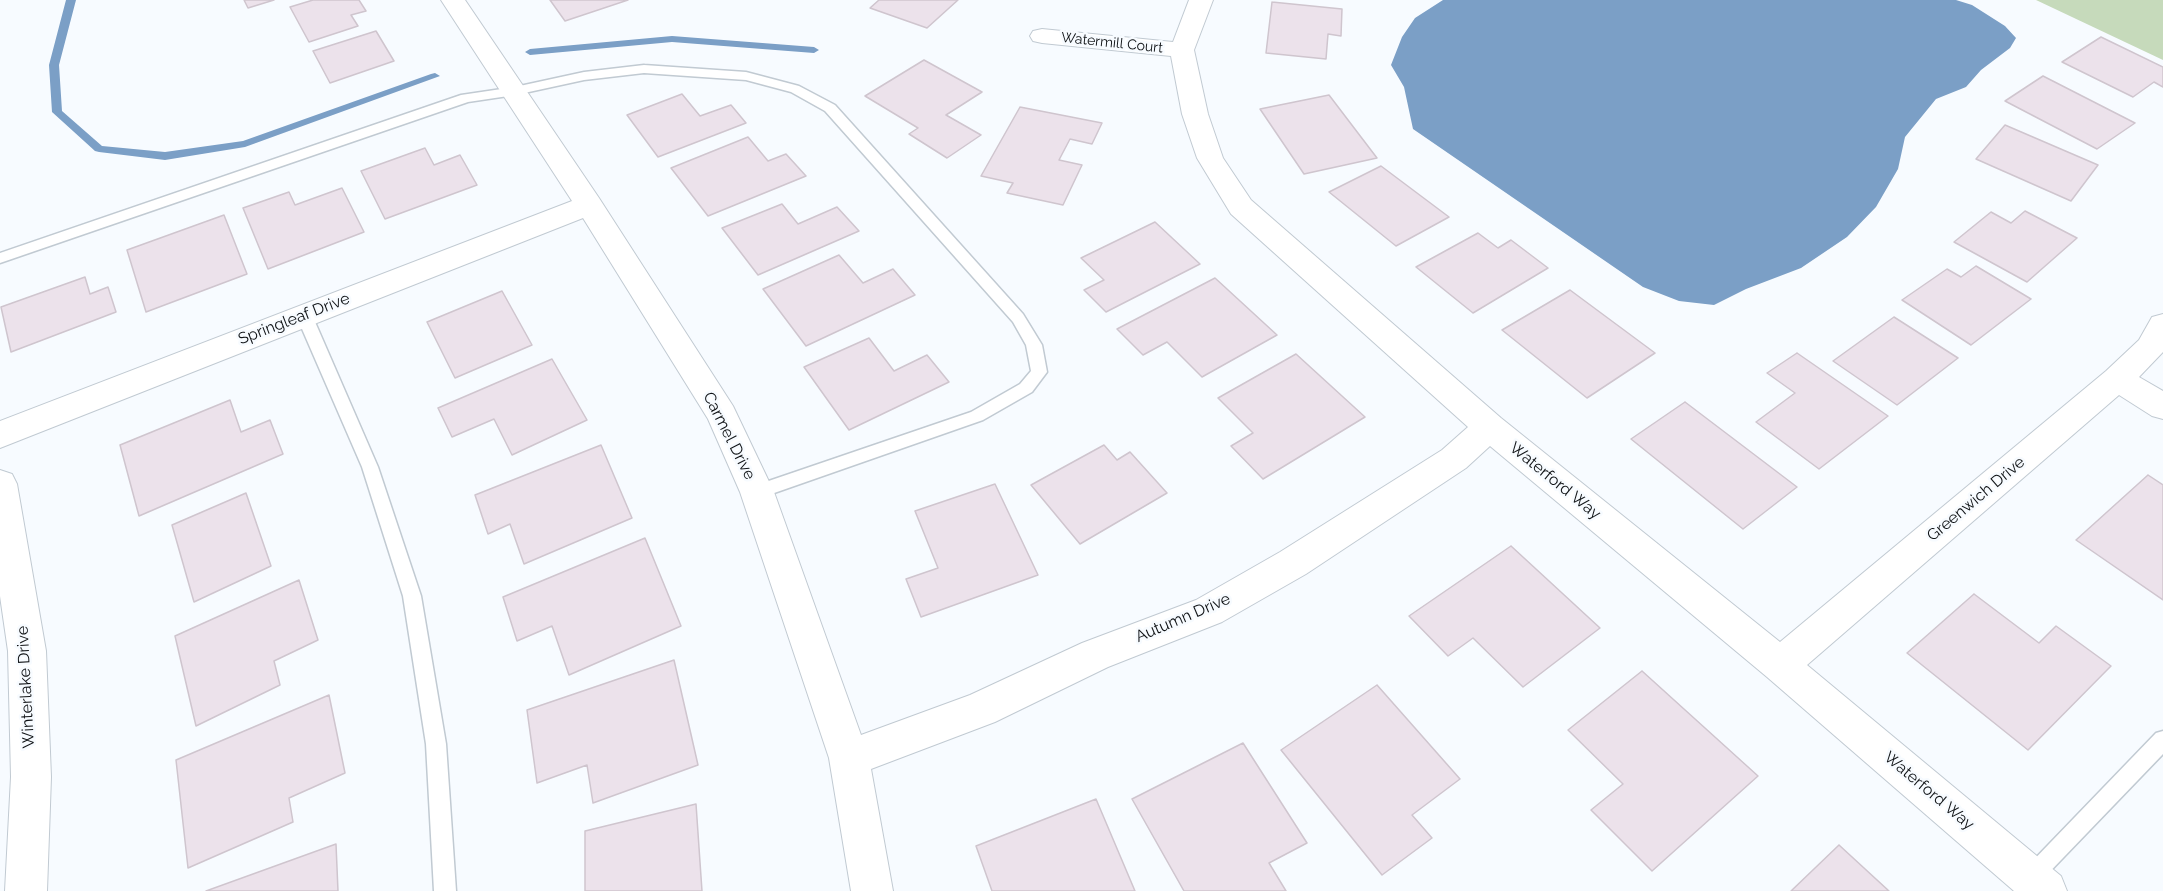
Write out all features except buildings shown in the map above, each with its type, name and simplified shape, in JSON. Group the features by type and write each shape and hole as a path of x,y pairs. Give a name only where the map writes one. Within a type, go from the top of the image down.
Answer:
{"street":[{"name":"Carmel Drive","path":"453,0 589,205 722,415 757,492 849,758 872,891"},
{"path":"1182,50 1201,0"},
{"name":"Watermill Court","path":"1042,36 1182,50"},
{"name":"Waterford Way","path":"1182,50 1195,114 1210,158 1241,207 1489,427 1780,665 2038,884"},
{"name":"Springleaf Drive","path":"0,435 589,205"},
{"name":"Greenwich Drive","path":"1780,665 2117,379 2150,348 2163,325"},
{"path":"2117,379 2163,407"},
{"name":"Autumn Drive","path":"849,758 981,709 1095,655 1209,611 1293,563 1454,459 1489,427"},
{"name":"Winterlake Drive","path":"0,484 27,651 31,777 26,891"}],"lane":[{"path":"0,258 466,98 515,91 584,76 644,69 746,76 795,89 830,108 1018,318 1034,345 1039,372 1026,388 977,416 757,492"},
{"path":"304,315 370,467 412,596 436,744 445,891"},
{"path":"2038,884 2163,740"}],"green space":[{"path":"2036,0 2163,0 2163,60"}],"water":[{"path":"1443,0 1956,0 1972,5 2005,26 2016,38 2010,48 1981,70 1966,87 1936,99 1905,137 1898,169 1876,207 1847,237 1801,268 1746,289 1714,305 1679,301 1643,287 1413,129 1404,87 1391,65 1402,37 1415,18"}],"waterway":[{"path":"71,0 54,65 57,112 99,149 165,156 245,144 435,76"},
{"path":"530,52 672,39 814,50"}]}
